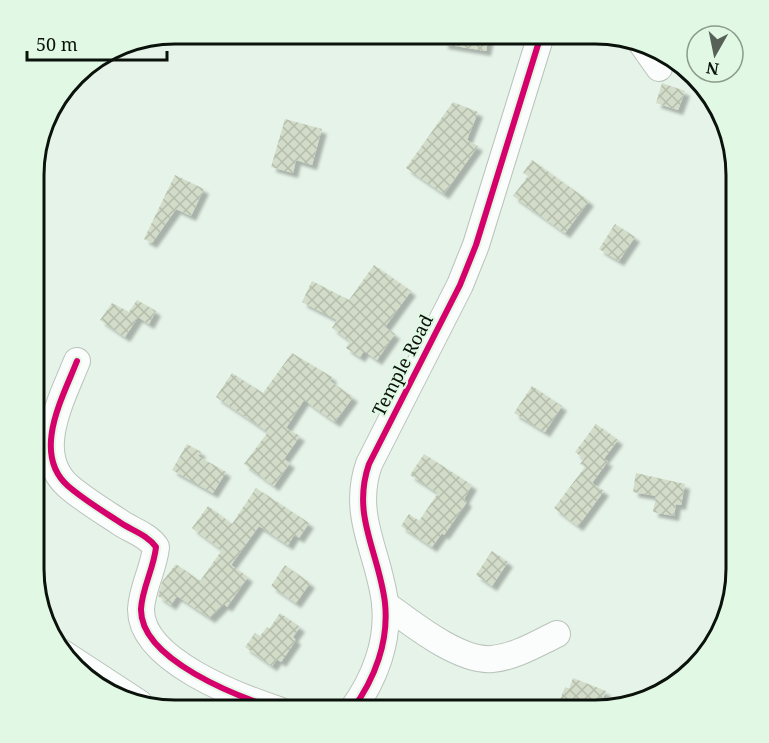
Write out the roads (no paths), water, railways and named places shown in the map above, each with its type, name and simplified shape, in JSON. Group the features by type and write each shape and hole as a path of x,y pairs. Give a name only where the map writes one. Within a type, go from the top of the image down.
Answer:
{"street":[{"name":"Temple Road","path":"360,699 380,656 385,604 361,506 363,479 460,285 476,245 538,44"},
{"path":"650,56 659,68"},
{"path":"77,361 54,422 50,440 54,465 66,485 129,529 150,539 156,547 141,607 142,619 148,631 173,660 208,682 251,699"},
{"path":"385,604 449,648 490,660 518,653 557,634"}]}
